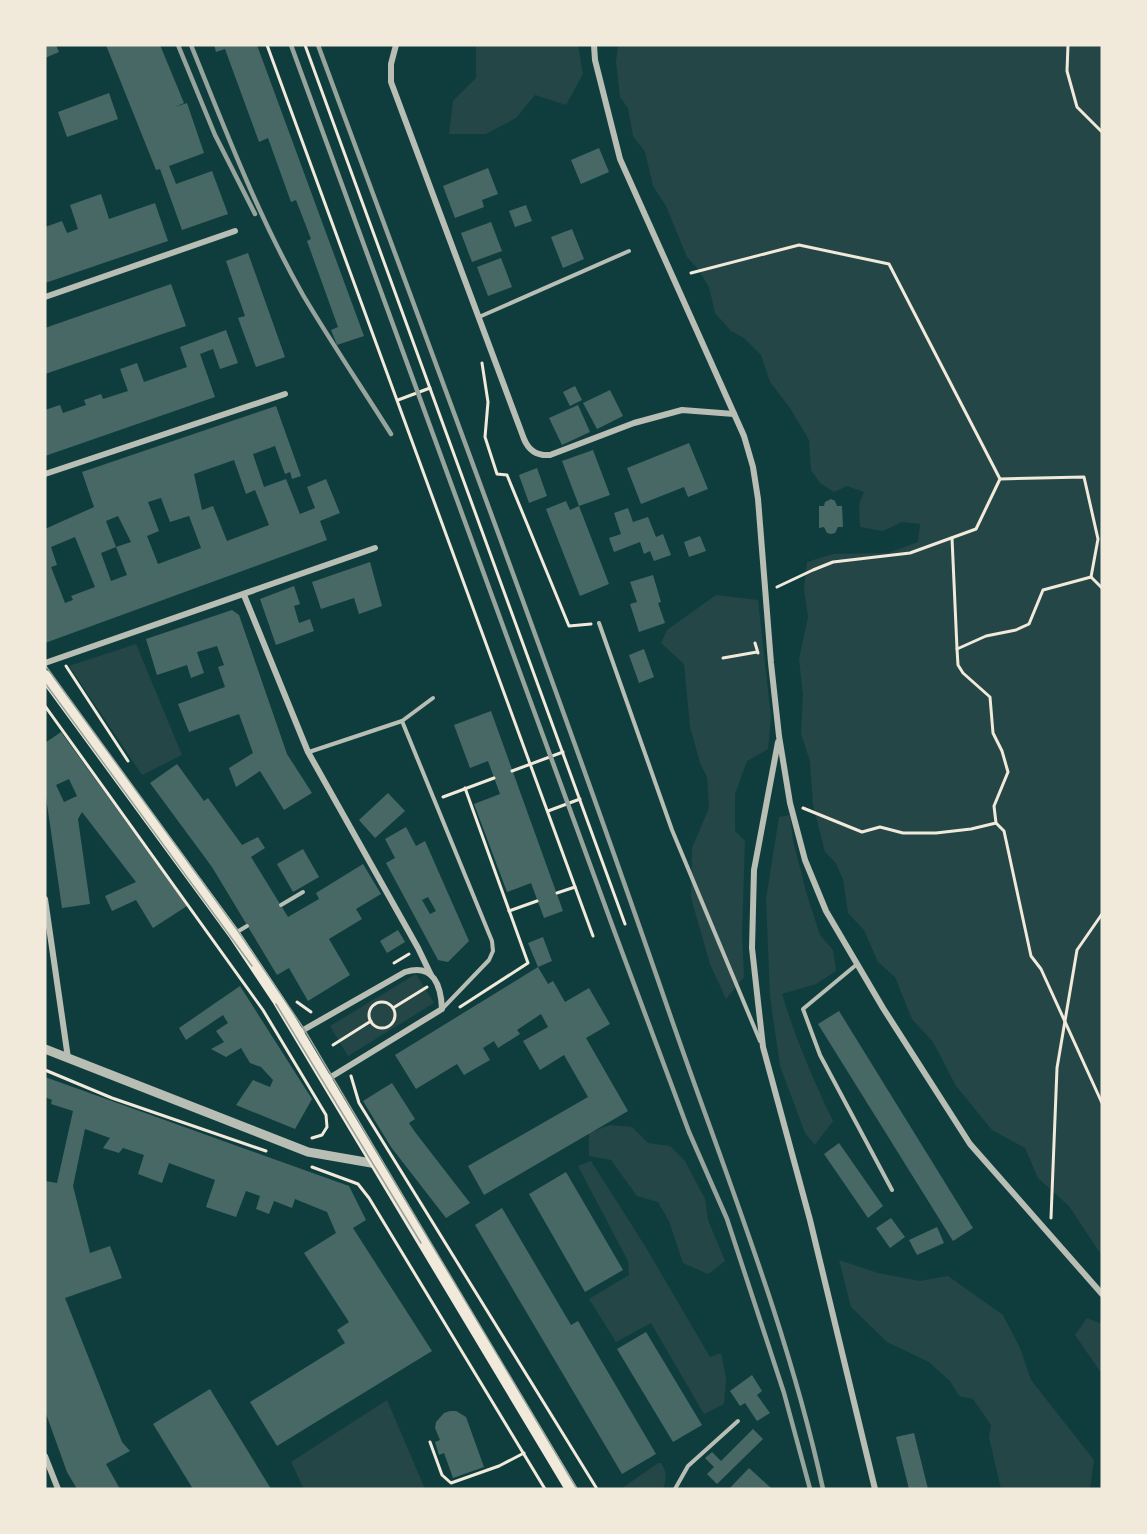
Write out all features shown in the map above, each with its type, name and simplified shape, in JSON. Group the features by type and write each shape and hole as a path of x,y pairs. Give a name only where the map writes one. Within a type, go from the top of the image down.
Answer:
{"main road":[{"path":"45,676 234,934 298,1033 571,1489"}],"street":[{"path":"396,45 391,64 391,82 527,445 537,454 543,455 556,453 634,423 682,410 734,414"},
{"path":"594,45 595,60 620,159 744,436 753,467 758,499 779,736 790,803 805,860 826,911 856,965 970,1144 1102,1294"},
{"path":"45,297 235,231"},
{"path":"45,474 285,394"},
{"path":"45,663 375,548"},
{"path":"244,595 308,753 431,975 437,981 441,993 442,1009 326,1080"},
{"path":"779,736 754,870 752,948 763,1047 810,1220 875,1489"},
{"path":"45,899 68,1058"},
{"path":"298,1033 405,972 416,970 431,975"},
{"path":"45,1049 308,1152 377,1164"},
{"path":"45,1456 58,1489"}],"lane":[{"path":"479,317 629,250"},
{"path":"599,623 672,830 763,1047"},
{"path":"308,753 402,721 432,698"},
{"path":"402,721 492,941 493,951 489,960 442,1009"},
{"path":"281,905 303,892"},
{"path":"234,934 246,926"},
{"path":"856,965 803,1009 820,1055 892,1190"},
{"path":"675,1489 688,1466 738,1421"}],"path":[{"path":"267,45 593,936"},
{"path":"305,45 625,924"},
{"path":"1068,45 1067,71 1077,107 1102,132"},
{"path":"691,273 799,245 889,264 1000,479"},
{"path":"494,357 482,362 488,402 485,436 497,474 507,475 569,626 599,623"},
{"path":"397,400 430,388"},
{"path":"1000,479 1084,477 1098,539 1091,577"},
{"path":"765,593 833,562 910,553 976,529 1000,479"},
{"path":"952,538 958,665 963,673 990,697 993,733 1002,751 1008,772 994,806 996,823 1004,831 1031,956 1041,969 1102,1103"},
{"path":"1091,577 1102,588"},
{"path":"957,649 986,636 1016,630 1029,624 1043,590 1091,577"},
{"path":"723,658 757,652"},
{"path":"63,663 132,768"},
{"path":"45,706 263,1010 326,1114 327,1127"},
{"path":"512,771 563,752"},
{"path":"435,799 494,778"},
{"path":"459,1008 528,965 465,788"},
{"path":"548,811 580,799"},
{"path":"790,803 862,832 880,827 903,833 936,833 971,829 996,823"},
{"path":"557,893 575,887"},
{"path":"509,911 537,901"},
{"path":"1051,1238 1057,1068 1077,950 1102,914"},
{"path":"393,1008 437,981"},
{"path":"295,1000 310,1012"},
{"path":"387,1003 393,1008 395,1016 389,1026 380,1028 371,1021 370,1011 375,1004 387,1003"},
{"path":"333,1045 371,1021"},
{"path":"45,1070 112,1098 269,1153"},
{"path":"351,1076 360,1103 597,1489"},
{"path":"302,1164 358,1184 369,1198 545,1489"},
{"path":"430,1442 442,1475 451,1483 499,1466 524,1453"}],"shaded area":[{"path":"476,45 578,45 583,74 566,105 535,95 516,118 486,134 449,134 453,101 476,78"},
{"path":"618,45 1102,45 1102,1253 1069,1206 1038,1178 1025,1148 992,1130 956,1086 933,1042 912,1019 895,977 878,962 864,930 848,913 843,879 835,862 825,852 813,805 810,761 801,734 803,695 799,659 808,617 804,589 807,562 833,554 888,553 918,542 920,524 902,522 883,531 860,527 859,504 864,492 847,486 834,492 820,483 811,470 809,440 790,408 770,382 761,355 744,338 731,331 715,313 709,287 687,257 666,206 653,186 645,152 633,136 628,108 620,97 616,62"},
{"path":"716,595 758,600 771,717 768,749 747,761 735,794 735,831 745,841 742,934 744,977 726,999 710,964 691,898 692,848 709,808 707,777 700,763 690,727 684,664 661,643 667,630"},
{"path":"136,644 182,755 142,775 69,666"},
{"path":"790,815 793,841 807,895 820,935 833,950 836,971 816,984 782,994 805,1058 833,1121 815,1145 805,1133 780,1066 770,996 766,899 779,817"},
{"path":"416,974 434,1003 348,1056 330,1026"},
{"path":"610,1125 632,1127 648,1143 670,1146 685,1161 705,1199 708,1220 725,1261 708,1274 683,1263 669,1221 658,1202 637,1196 611,1160 589,1156 589,1133"},
{"path":"591,1161 645,1246 710,1357 721,1353 726,1378 724,1404 704,1414 651,1323 616,1342 589,1299 629,1275 628,1261 578,1166"},
{"path":"839,1260 878,1273 920,1281 948,1276 1003,1315 1020,1348 1031,1380 1094,1460 1090,1489 1001,1489 989,1438 991,1425 973,1399 959,1396 950,1381 929,1362 887,1342 851,1307"},
{"path":"1087,1318 1102,1324 1102,1374 1075,1335"},
{"path":"387,1400 425,1489 304,1489 291,1462"},
{"path":"661,1463 665,1473 663,1489 621,1489"}],"building":[{"path":"45,45 56,45 59,52 45,58"},
{"path":"106,45 160,45 184,103 175,107 187,103 204,153 169,166 176,184 212,171 228,214 182,230 160,169 156,170"},
{"path":"214,45 257,45 364,336 337,345 331,330 338,327 307,241 311,239 296,200 291,202 268,138 259,142 225,49 216,52"},
{"path":"109,93 118,119 67,137 58,112"},
{"path":"599,148 609,172 581,184 571,160"},
{"path":"488,168 498,194 482,200 484,207 455,218 443,186"},
{"path":"101,194 109,219 155,203 168,241 45,283 45,227 62,221 67,233 78,229 70,205"},
{"path":"526,205 532,221 515,227 509,211"},
{"path":"491,222 502,251 472,262 461,233"},
{"path":"572,229 584,259 563,268 551,237"},
{"path":"248,253 285,357 256,367 238,318 245,316 226,261"},
{"path":"501,258 512,287 488,296 477,267"},
{"path":"171,284 186,326 45,374 45,328"},
{"path":"226,330 238,363 220,369 213,349 200,354 215,397 45,456 45,410 60,405 63,413 86,405 84,400 101,394 103,399 128,391 120,369 137,363 144,382 187,367 180,347"},
{"path":"575,386 582,400 570,406 563,392"},
{"path":"610,390 623,416 597,429 583,403"},
{"path":"578,405 590,432 562,445 549,418"},
{"path":"276,406 301,476 292,479 290,472 285,474 275,446 253,454 264,487 286,479 300,514 315,508 307,487 326,479 340,513 320,521 327,540 45,643 45,529 94,507 82,472","holes":["234,460 246,494 255,490 269,525 227,541 213,506 202,510 194,474","161,498 170,522 189,516 201,548 158,564 147,536 159,531 148,502","118,516 131,542 116,547 106,521","75,537 95,587 71,596 73,600 65,603 51,567 57,565 51,547","116,547 127,575 111,581 101,553"]},
{"path":"689,443 708,489 688,497 684,487 641,504 627,468"},
{"path":"593,450 610,495 579,506 562,461"},
{"path":"537,468 547,496 529,503 519,475"},
{"path":"831,499 837,506 842,506 843,527 838,527 835,533 831,534 827,533 824,527 819,528 819,506 824,506 825,502"},
{"path":"566,501 570,510 579,506 609,584 580,596 546,509"},
{"path":"628,508 633,522 648,517 656,537 663,534 671,555 654,561 650,551 644,554 640,542 614,552 609,538 621,534 614,513"},
{"path":"700,536 706,551 689,557 684,542"},
{"path":"370,562 382,606 359,614 354,598 321,609 312,582"},
{"path":"653,575 661,602 658,603 665,623 639,632 630,604 637,602 630,582"},
{"path":"294,586 300,604 294,606 299,623 310,619 314,631 276,645 260,599"},
{"path":"232,610 239,615 287,754 312,793 284,810 260,771 236,787 229,768 253,753 239,714 189,732 178,704 225,687 218,667 224,665 217,646 197,652 204,673 191,678 187,665 157,675 146,639"},
{"path":"644,649 654,677 639,683 629,655"},
{"path":"491,711 563,911 544,918 531,883 507,892 474,804 500,794 488,761 470,768 454,725"},
{"path":"61,732 187,906 153,928 136,900 112,911 105,896 136,882 82,812 78,819 90,904 62,908 45,790 45,743","holes":["69,779 77,796 64,802 56,785"]},
{"path":"177,764 204,801 208,798 242,845 258,837 265,848 251,857 288,917 319,899 316,893 363,864 381,894 356,909 362,919 329,939 350,975 308,1001 289,968 277,975 212,867 150,783"},
{"path":"388,793 405,811 375,838 359,820"},
{"path":"406,827 416,846 425,841 469,941 448,962 438,960 386,863 395,858 385,839","holes":["428,897 436,911 430,914 422,900"]},
{"path":"303,849 319,877 293,892 277,864"},
{"path":"398,930 405,942 387,953 380,941"},
{"path":"543,937 552,961 538,967 528,943"},
{"path":"538,967 548,984 553,981 565,1002 589,988 610,1024 586,1038 628,1111 484,1195 468,1166 588,1097 564,1055 540,1070 523,1041 548,1027 541,1014 517,1030 520,1034 498,1048 494,1041 483,1048 490,1060 464,1075 457,1064 416,1089 395,1055"},
{"path":"240,986 312,1099 295,1129 236,1105 253,1080 270,1087 273,1080 261,1067 250,1063 241,1048 226,1057 211,1049 224,1042 216,1031 228,1023 223,1015 186,1040 179,1028"},
{"path":"839,1011 973,1228 953,1241 818,1024"},
{"path":"45,1077 349,1186 366,1220 353,1228 432,1351 277,1446 250,1402 345,1343 337,1330 349,1322 304,1253 336,1233 327,1212 295,1199 292,1208 274,1201 269,1214 256,1209 260,1196 246,1191 236,1217 206,1207 215,1180 169,1163 162,1183 138,1174 144,1155 123,1148 119,1153 103,1148 110,1138 85,1129 73,1186 90,1253 110,1246 122,1278 65,1298 122,1442 130,1451 106,1464 120,1489 77,1489 67,1472 45,1411 45,1181 57,1183 73,1111 51,1104 52,1100 45,1097"},
{"path":"392,1083 415,1119 409,1123 470,1203 446,1218 391,1147 363,1101"},
{"path":"839,1143 883,1206 868,1218 824,1154"},
{"path":"566,1172 623,1270 585,1292 529,1194"},
{"path":"502,1208 571,1325 578,1321 656,1454 622,1474 475,1225"},
{"path":"891,1218 905,1237 890,1248 876,1228"},
{"path":"937,1227 944,1243 917,1255 909,1240"},
{"path":"646,1332 702,1425 673,1442 617,1349"},
{"path":"752,1375 762,1391 757,1395 770,1413 757,1421 745,1403 740,1406 730,1391"},
{"path":"210,1389 271,1489 193,1489 153,1424"},
{"path":"456,1411 466,1417 484,1467 453,1478 444,1453 439,1455 435,1442 440,1440 435,1428 436,1422 444,1413"},
{"path":"753,1429 763,1439 717,1484 707,1474 714,1467 705,1458 712,1452 721,1461"},
{"path":"914,1433 928,1489 909,1489 896,1437"},
{"path":"749,1468 772,1489 729,1489"}],"tram line":[{"path":"45,665 238,931 304,1029 577,1489"},
{"path":"45,683 252,966"},
{"path":"276,1004 421,1243"}],"railway":[{"path":"178,45 215,135 255,214"},
{"path":"191,45 271,234 303,295 391,434"},
{"path":"291,45 615,933 689,1132 727,1219 784,1393 810,1489"},
{"path":"318,45 539,645 752,1246 791,1366 823,1489"}]}
